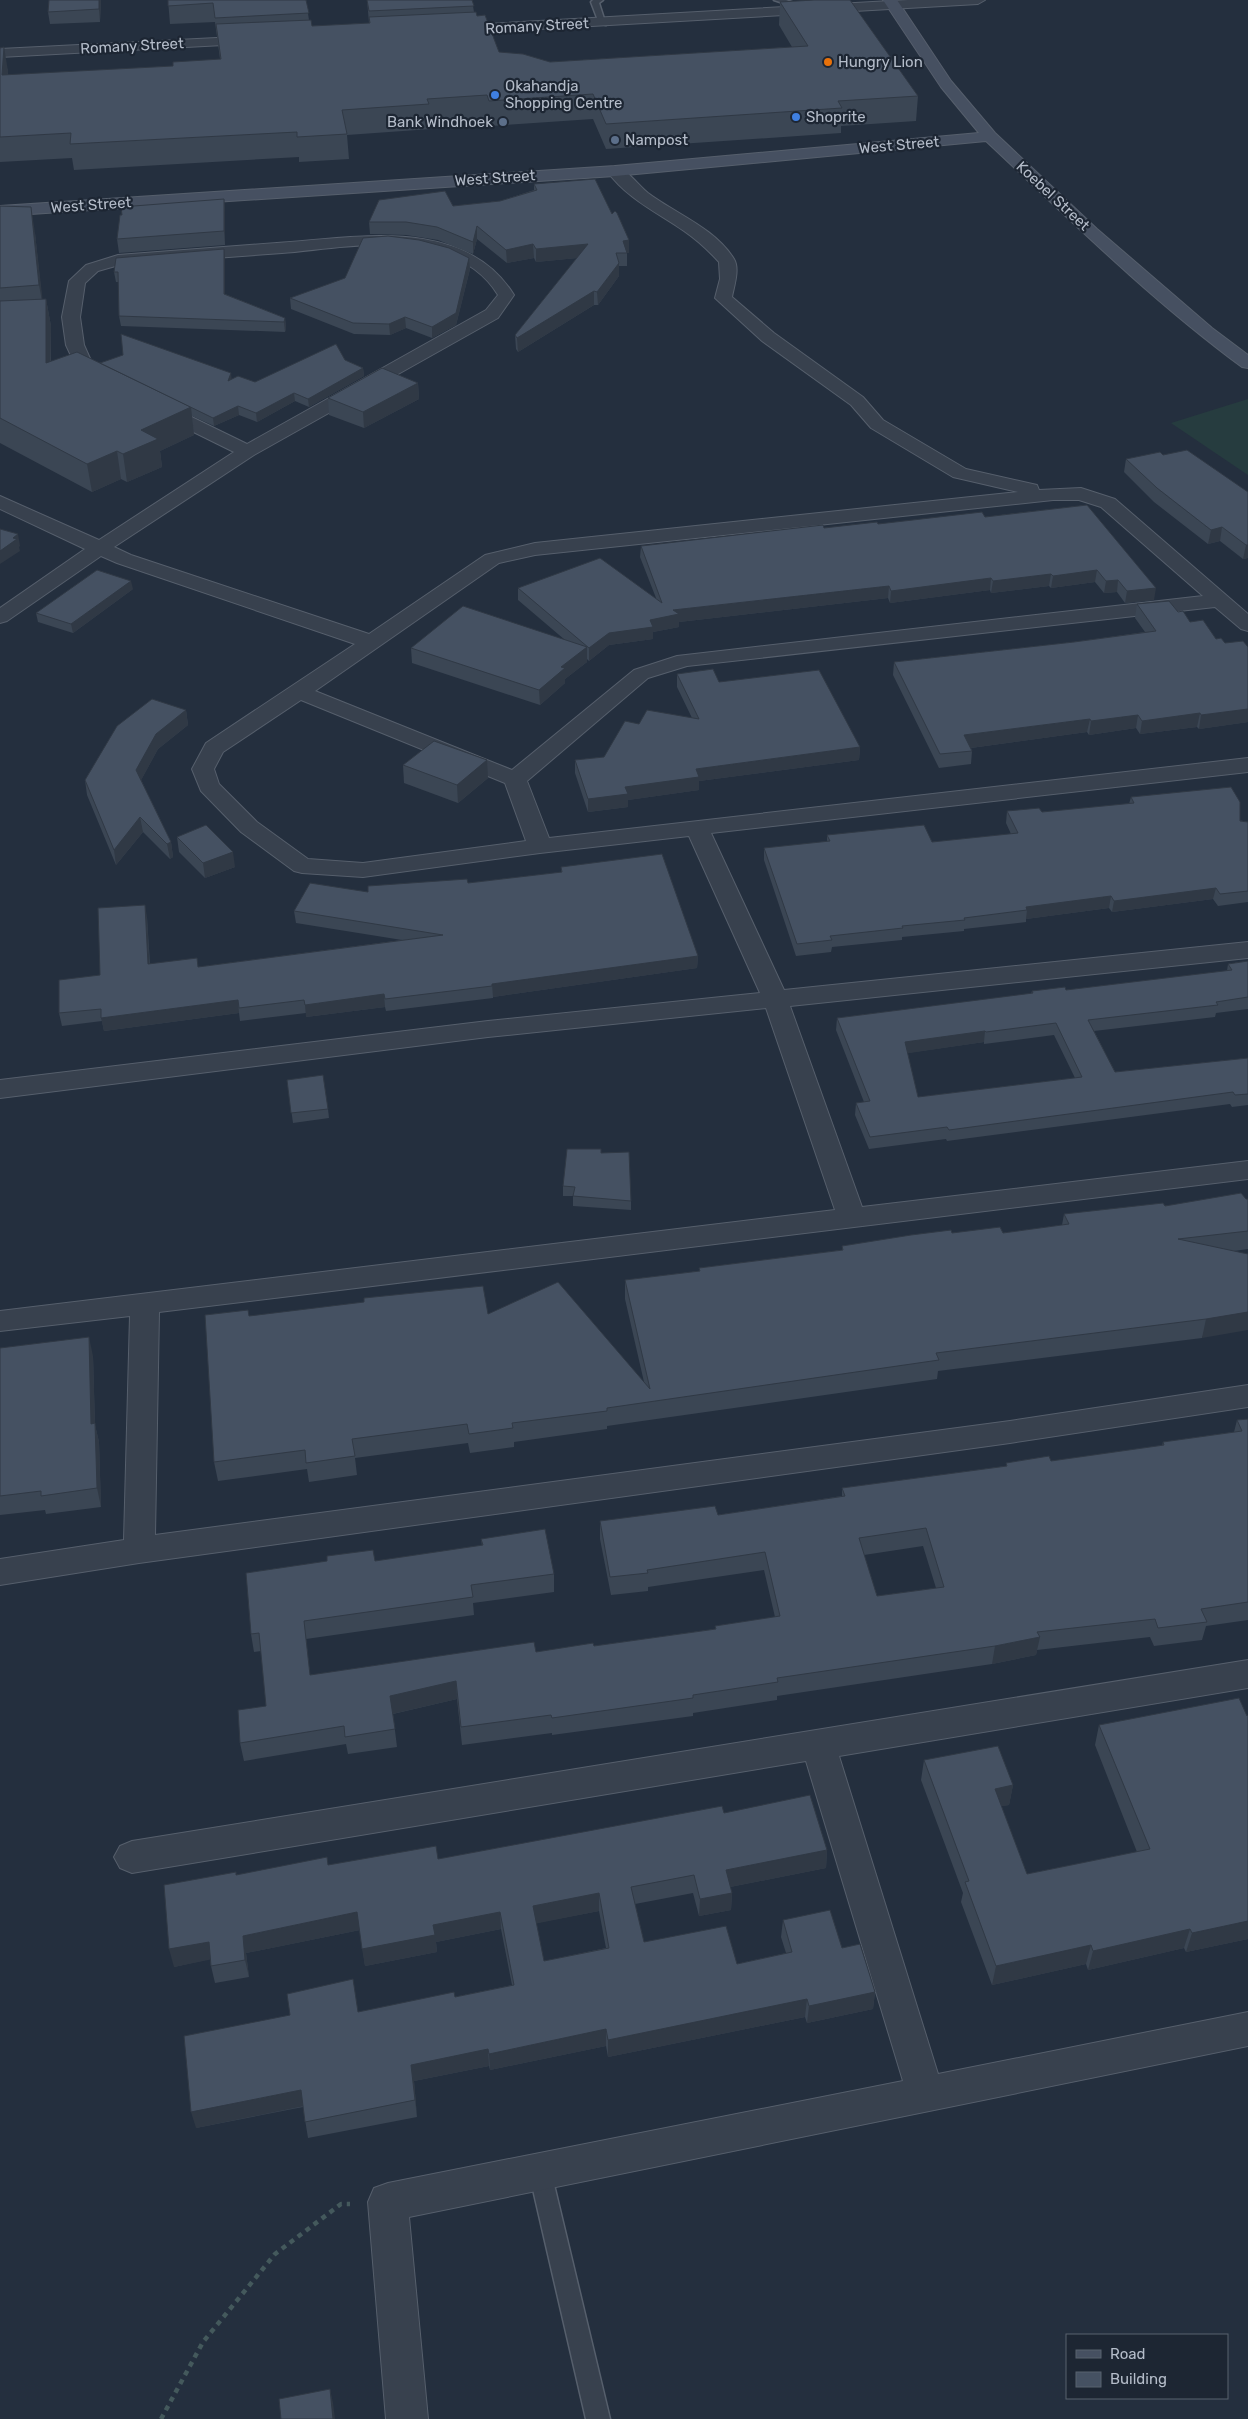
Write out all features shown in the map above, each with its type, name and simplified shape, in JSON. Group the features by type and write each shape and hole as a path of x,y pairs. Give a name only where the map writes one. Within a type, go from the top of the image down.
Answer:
{"street":[{"name":"Romany Street","path":"439,31 603,23 892,3 978,0"},
{"name":"Koebel Street","path":"892,3 946,84 990,136 1091,232 1206,332 1248,363"},
{"name":"Romany Street","path":"0,53 269,40"},
{"name":"West Street","path":"0,211 614,171 990,136"},
{"path":"614,171 645,200 703,236 727,261 728,279 723,298 768,337 857,401 877,424 960,473 1054,494"},
{"path":"0,617 98,548 247,451 492,314 506,295 498,280 473,260 450,250 418,243 367,241 118,260 92,268 76,281 62,318 89,375 116,388"},
{"path":"142,400 247,451"},
{"path":"1248,625 1108,503 1081,494 1054,494 535,549 492,559 214,748 204,769 209,786 249,827 302,866 363,870 540,846 1248,765"},
{"path":"0,502 98,548 371,642"},
{"path":"515,779 641,674 684,660 1221,600"},
{"path":"299,692 515,779 540,846"},
{"path":"698,828 775,999 852,1219"},
{"path":"0,1089 488,1029 1248,950"},
{"path":"0,1321 1248,1170"},
{"path":"139,1550 145,1304"},
{"path":"0,1572 139,1550 1010,1432 1248,1396"},
{"path":"132,1857 1248,1674"},
{"path":"818,1743 926,2096"},
{"path":"407,2419 388,2202 926,2096 1248,2029"}],"lane":[{"path":"599,0 595,2 603,23"},
{"path":"778,0 811,10"},
{"path":"540,2172 598,2419"}],"path":[{"path":"161,2419 203,2342 275,2254 341,2204 388,2202"}],"green space":[{"path":"1248,399 1248,475 1171,423"}],"building":[{"path":"49,0 99,0 99,9 48,12"},
{"path":"168,0 306,0 309,13 215,18 213,3 168,6"},
{"path":"367,0 472,0 474,6 369,11"},
{"path":"850,0 918,96 838,101 842,108 606,124 593,94 489,101 487,95 427,99 429,104 342,110 347,134 297,137 297,132 70,144 71,133 0,137 0,48 4,47 2,75 173,66 173,62 221,59 216,24 311,20 312,26 370,23 369,17 476,12 477,16 485,15 499,52 523,54 550,62 808,46 780,2"},
{"path":"595,179 612,214 615,211 617,213 629,240 623,241 627,253 616,253 619,263 597,292 594,291 517,338 515,335 588,244 536,249 533,244 506,250 477,226 473,242 437,227 406,222 369,222 379,200 445,191 453,206 500,201 537,190 534,184"},
{"path":"224,199 224,231 117,239 120,215 122,215 121,207"},
{"path":"0,206 31,207 39,285 0,288"},
{"path":"388,236 419,240 449,248 469,258 456,313 432,327 405,317 389,324 353,323 290,298 345,278 363,238"},
{"path":"224,249 224,294 285,318 284,322 119,316 118,272 114,272 116,258"},
{"path":"46,299 46,363 77,352 191,407 141,430 158,439 123,454 117,451 87,464 0,418 0,301"},
{"path":"121,334 231,373 228,381 238,376 255,382 336,344 345,360 363,368 308,399 294,393 256,413 238,406 213,418 100,363 123,355"},
{"path":"382,368 418,383 363,412 328,398"},
{"path":"1187,450 1248,492 1248,545 1222,527 1211,530 1157,488 1126,459 1160,452 1163,455"},
{"path":"1087,505 1156,588 1127,591 1118,580 1106,581 1097,570 993,581 991,578 891,591 889,586 673,610 679,614 650,620 653,627 609,633 589,648 518,588 600,558 662,603 641,546 823,525 824,528 877,522 878,524 982,512 985,517"},
{"path":"0,529 18,534 13,538 17,539 0,551"},
{"path":"97,570 131,581 71,624 36,613"},
{"path":"1169,601 1178,612 1183,611 1190,622 1203,620 1216,639 1221,638 1225,643 1243,641 1248,647 1248,709 1142,721 1138,715 1091,721 1090,719 964,735 972,751 940,754 894,662 1156,631 1137,604"},
{"path":"463,606 587,647 561,667 565,668 539,690 411,648"},
{"path":"713,669 719,682 819,670 860,747 696,769 699,777 625,787 628,794 588,799 575,760 604,757 625,721 639,724 647,710 699,719 677,674"},
{"path":"152,699 186,710 156,734 136,770 171,842 167,844 140,817 114,850 85,780 117,726"},
{"path":"434,741 487,760 457,785 403,765"},
{"path":"1231,787 1240,802 1240,821 1248,822 1248,891 1220,894 1216,888 1114,901 1111,896 1026,907 1027,910 964,918 965,920 830,936 832,940 797,944 764,848 830,841 827,835 924,825 932,842 1018,833 1007,811 1039,808 1042,812 1134,803 1131,797"},
{"path":"206,825 233,852 203,863 177,837"},
{"path":"662,854 698,956 492,984 492,986 385,999 384,994 305,1005 304,1000 239,1008 238,1000 101,1018 101,1009 59,1013 59,980 100,975 98,908 145,905 148,964 197,958 198,967 443,935 294,911 310,883 368,892 368,886 467,879 468,883 562,872 561,867"},
{"path":"1248,961 1248,997 1216,1002 1218,1005 1088,1020 1115,1072 1248,1058 1248,1094 1235,1095 1233,1092 949,1130 947,1127 870,1137 856,1103 870,1101 837,1018 1033,993 1032,991 1065,987 1066,990 1232,970 1228,964","holes":["1056,1023 1082,1077 918,1097 905,1042"]},
{"path":"323,1075 328,1109 291,1113 287,1080"},
{"path":"567,1149 601,1149 601,1153 629,1152 631,1201 573,1196 575,1187 563,1186"},
{"path":"1241,1193 1248,1199 1248,1231 1178,1239 1248,1254 1248,1312 936,1353 939,1360 607,1408 607,1411 512,1423 513,1428 469,1434 467,1424 352,1439 355,1456 306,1463 305,1450 214,1462 205,1315 248,1310 249,1316 364,1302 364,1298 483,1286 488,1314 558,1282 650,1389 625,1280 700,1271 699,1268 843,1250 842,1246 911,1235 951,1230 952,1233 1000,1227 1003,1233 1069,1224 1064,1214 1163,1203 1165,1206"},
{"path":"89,1337 91,1424 95,1423 97,1488 41,1496 41,1491 0,1496 0,1348"},
{"path":"1248,1419 1248,1602 1201,1609 1207,1622 1158,1628 1155,1619 1037,1632 1040,1637 995,1646 777,1678 778,1682 693,1695 693,1698 552,1718 551,1715 461,1727 456,1681 390,1696 395,1729 345,1737 344,1726 240,1743 238,1710 266,1706 259,1633 251,1634 246,1573 327,1561 327,1556 373,1550 375,1561 483,1545 481,1539 545,1529 554,1574 471,1585 473,1597 304,1621 310,1675 534,1642 536,1652 593,1643 594,1646 716,1629 715,1626 780,1616 765,1552 647,1570 648,1573 610,1577 600,1521 715,1506 718,1515 845,1496 842,1488 1007,1466 1006,1463 1049,1456 1051,1461 1164,1445 1163,1442 1242,1431 1237,1420","holes":["926,1528 944,1587 877,1596 859,1538"]},
{"path":"1239,1698 1248,1715 1248,1921 1192,1933 1190,1929 1093,1951 1091,1945 996,1966 965,1882 969,1881 924,1760 998,1746 1013,1785 995,1789 1027,1874 1150,1849 1099,1725"},
{"path":"810,1795 827,1850 726,1870 732,1893 700,1899 694,1875 631,1887 644,1942 726,1926 737,1964 792,1952 783,1920 830,1910 842,1948 860,1944 875,1992 809,2006 807,1999 608,2040 606,2029 489,2054 488,2049 411,2065 415,2100 305,2122 301,2090 191,2112 184,2036 290,2015 287,1994 353,1979 358,2012 454,1992 455,1997 514,1985 500,1912 433,1925 435,1935 362,1949 357,1912 243,1936 245,1960 211,1966 209,1942 169,1949 164,1885 236,1872 236,1875 327,1857 328,1865 436,1846 438,1859 722,1806 724,1813","holes":["599,1893 609,1948 544,1961 533,1906"]},
{"path":"330,2389 333,2419 281,2419 279,2399"}],"place":[{"name":"Hungry Lion","path":"828,62"},
{"name":"Okahandja Shopping Centre","path":"495,95"},
{"name":"Shoprite","path":"796,117"},
{"name":"Bank Windhoek","path":"503,122"},
{"name":"Nampost","path":"615,140"}]}
